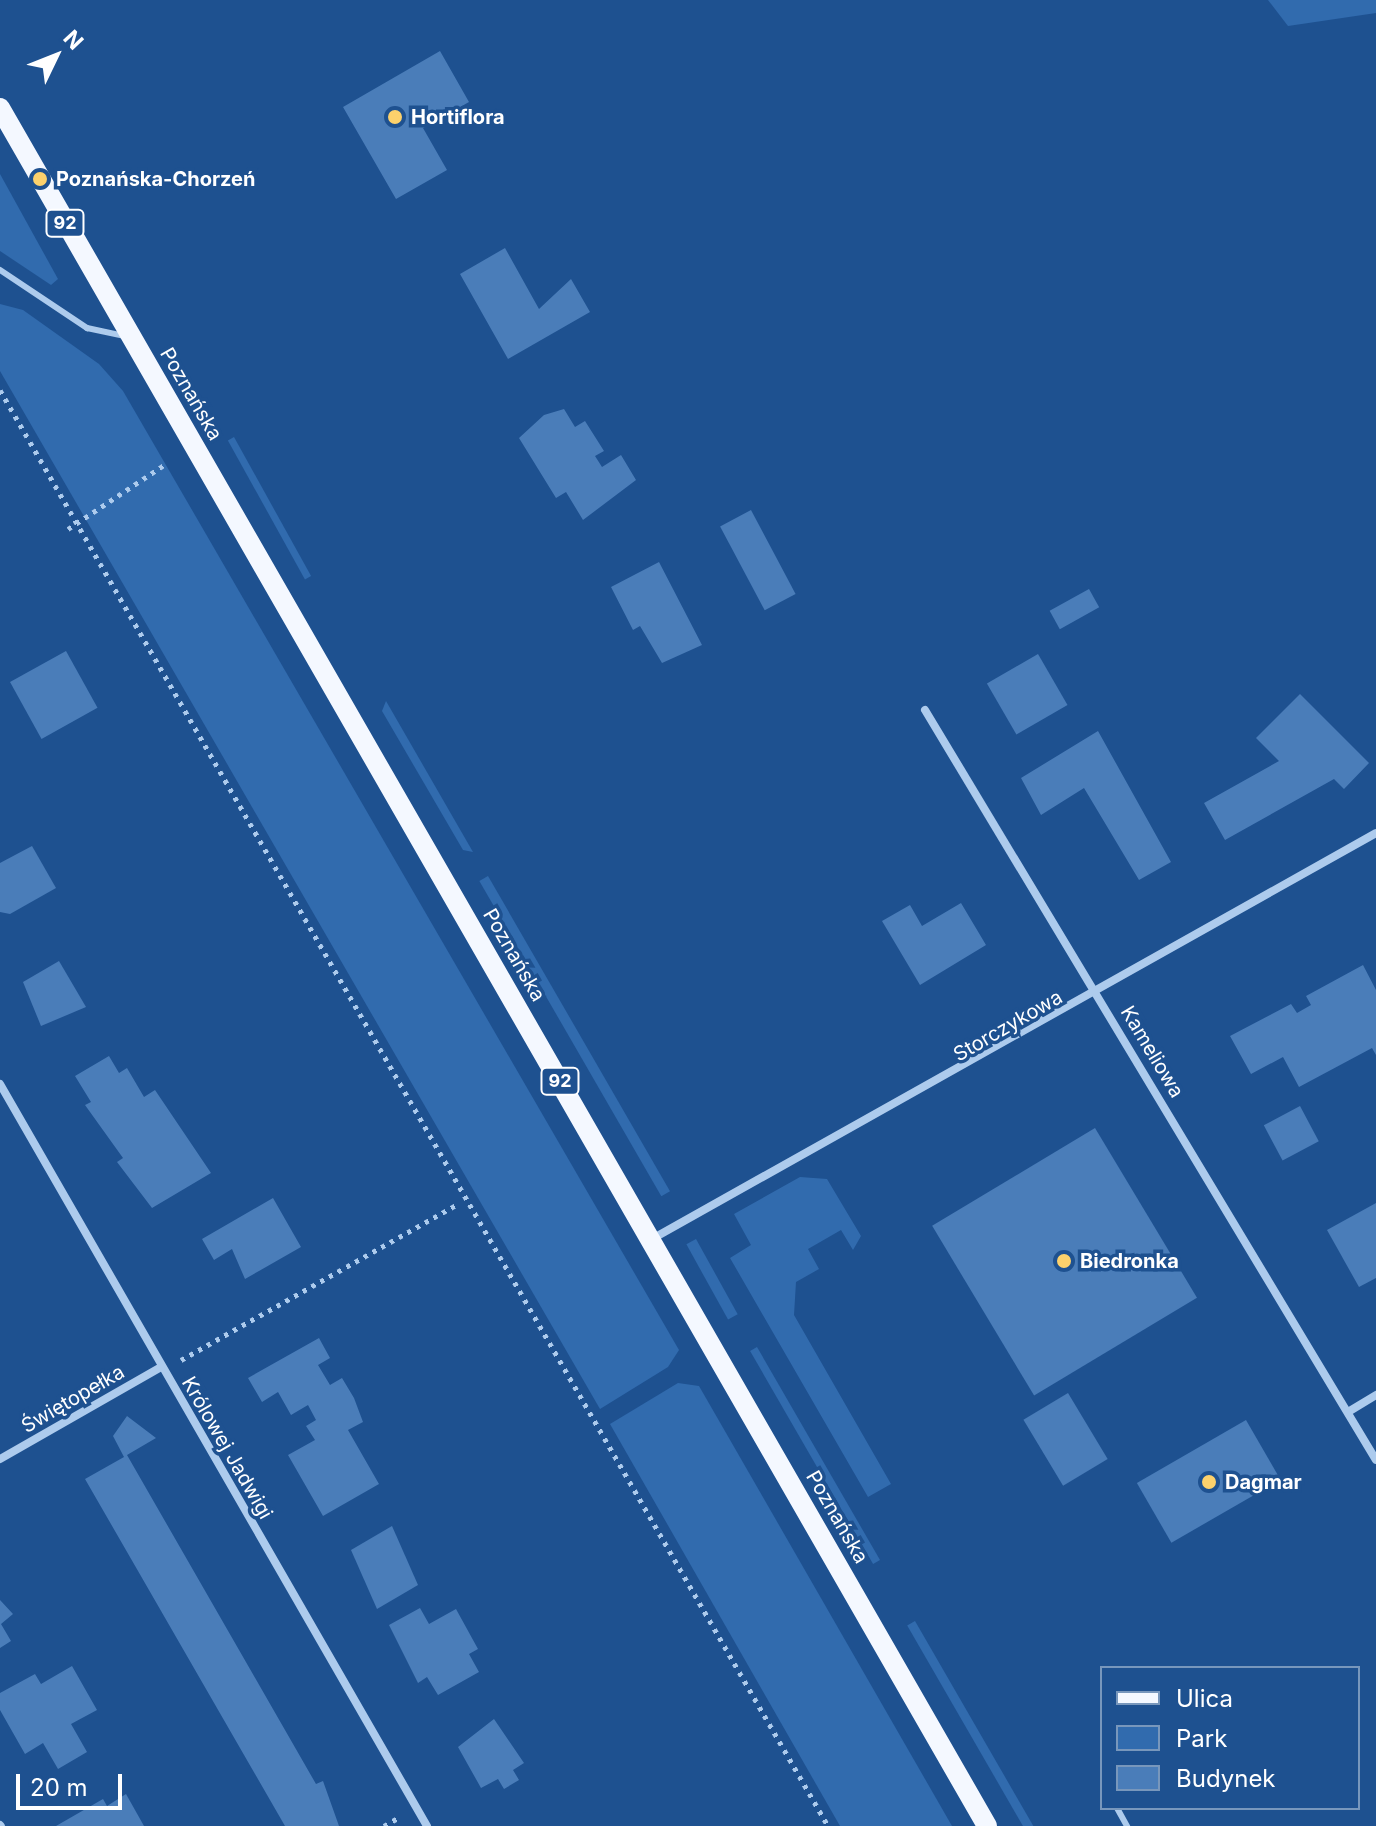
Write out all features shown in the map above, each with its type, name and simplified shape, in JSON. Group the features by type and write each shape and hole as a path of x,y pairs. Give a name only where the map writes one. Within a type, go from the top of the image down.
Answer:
{"main road":[{"name":"Poznańska","path":"0,108 987,1826"}],"street":[{"name":"Kameliowa","path":"925,710 1098,993 1376,1460"},
{"name":"Storczykowa","path":"651,1240 1098,993 1376,833"},
{"name":"Królowej Jadwigi","path":"0,1084 427,1826"},
{"name":"Świętopełka","path":"0,1459 161,1367"},
{"path":"1348,1412 1376,1395"}],"lane":[{"path":"0,270 87,328 131,337"}],"path":[{"path":"0,390 828,1826"},
{"path":"68,529 167,463"},
{"path":"161,1367 198,1354 458,1204"}],"green space":[{"path":"1268,0 1376,0 1376,13 1288,26"},
{"path":"0,174 58,279 51,285 0,251"},
{"path":"0,304 23,310 99,364 123,391 679,1350 668,1367 600,1409 0,371"},
{"path":"234,437 311,576 305,579 228,440"},
{"path":"386,701 473,852 463,850 382,711"},
{"path":"488,876 670,1191 661,1196 479,881"},
{"path":"800,1177 827,1179 861,1236 853,1250 841,1230 808,1249 819,1269 796,1282 794,1315 891,1484 868,1497 730,1258 751,1245 734,1214"},
{"path":"696,1239 738,1314 728,1320 686,1244"},
{"path":"757,1347 880,1560 873,1564 750,1351"},
{"path":"678,1383 699,1386 952,1826 840,1826 610,1424"},
{"path":"915,1621 1033,1826 1023,1826 907,1626"}],"building":[{"name":"Hortiflora","path":"440,51 469,102 423,128 447,170 396,199 343,107"},
{"path":"505,248 539,309 571,279 590,312 508,359 460,274"},
{"path":"564,409 575,427 585,421 604,451 595,456 602,467 621,455 636,480 583,520 566,492 556,498 519,438 544,415"},
{"path":"751,510 796,594 765,610 720,526"},
{"path":"659,562 702,645 662,663 640,626 633,630 611,587"},
{"path":"1089,589 1099,607 1060,629 1050,611"},
{"path":"66,651 98,708 42,739 10,682"},
{"path":"1038,654 1068,705 1016,735 987,684"},
{"path":"1300,694 1369,763 1344,789 1334,779 1225,840 1204,803 1279,761 1256,738"},
{"path":"1098,731 1171,862 1139,880 1084,788 1041,815 1021,778"},
{"path":"32,846 56,888 10,914 0,912 0,863"},
{"path":"961,903 986,945 920,985 882,921 910,905 922,926"},
{"path":"59,961 86,1007 41,1026 23,982"},
{"path":"1363,965 1376,990 1376,1055 1372,1048 1299,1087 1283,1057 1251,1074 1230,1036 1291,1004 1297,1013 1311,1005 1306,996"},
{"path":"109,1056 119,1073 127,1068 144,1097 155,1090 211,1173 152,1208 117,1162 123,1158 85,1105 91,1102 75,1076"},
{"path":"1300,1106 1319,1141 1283,1161 1264,1125"},
{"name":"Biedronka","path":"1095,1128 1197,1298 1034,1396 932,1226"},
{"path":"273,1198 301,1247 245,1279 232,1249 214,1260 202,1239"},
{"path":"1376,1203 1376,1278 1359,1287 1327,1230"},
{"path":"319,1338 330,1358 318,1365 330,1385 342,1378 354,1398 363,1422 348,1430 379,1484 323,1516 288,1455 315,1440 306,1426 316,1420 308,1405 291,1415 278,1392 262,1402 248,1378"},
{"path":"1068,1393 1108,1459 1063,1486 1023,1420"},
{"path":"127,1416 156,1438 127,1455 316,1784 323,1781 339,1826 285,1826 85,1479 124,1457 113,1436"},
{"name":"Dagmar","path":"1246,1420 1280,1480 1171,1543 1137,1483"},
{"path":"392,1526 418,1585 377,1609 351,1550"},
{"path":"0,1600 13,1614 1,1624 11,1641 0,1648"},
{"path":"420,1608 429,1624 456,1609 478,1649 469,1654 479,1672 438,1695 427,1677 418,1683 389,1625"},
{"path":"72,1666 97,1710 71,1724 87,1752 58,1769 43,1743 25,1754 0,1710 0,1693 35,1674 41,1684"},
{"path":"494,1719 524,1763 513,1770 519,1780 504,1789 498,1779 481,1788 458,1747"},
{"path":"126,1794 144,1826 56,1826 103,1799 107,1806"}],"place":[{"name":"Hortiflora","path":"395,117"},
{"name":"Poznańska-Chorzeń","path":"40,179"},
{"name":"Biedronka","path":"1064,1261"},
{"name":"Dagmar","path":"1209,1482"}]}
